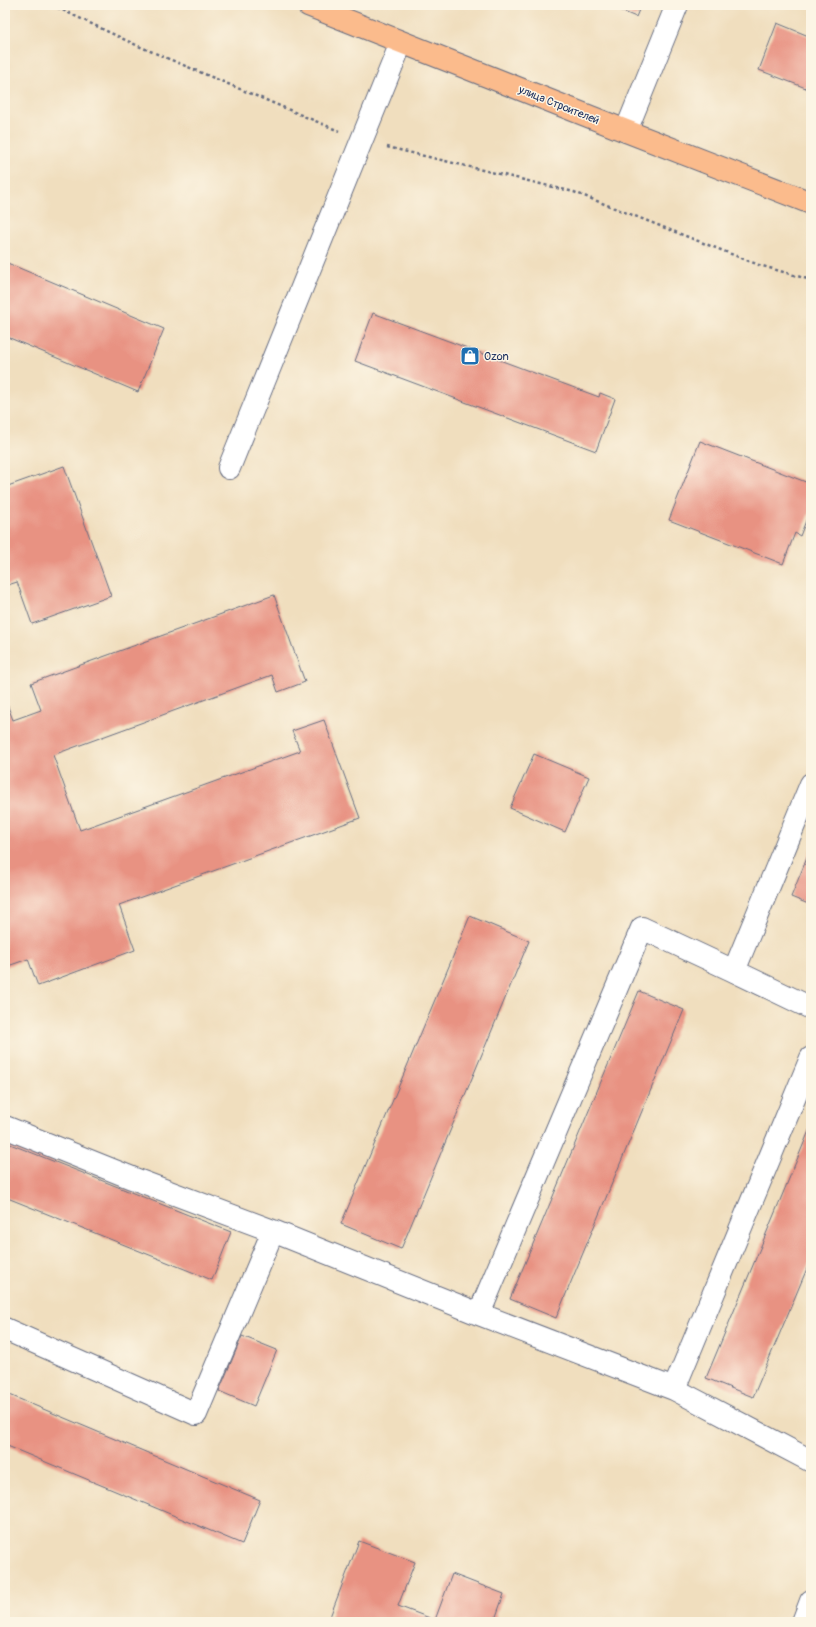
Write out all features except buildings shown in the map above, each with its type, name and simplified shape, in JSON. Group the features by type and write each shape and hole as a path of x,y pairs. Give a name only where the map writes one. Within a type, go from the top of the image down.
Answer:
{"main road":[{"name":"улица Строителей","path":"308,5 811,203"}],"lane":[{"path":"626,131 677,5"},
{"path":"229,468 401,42"},
{"path":"734,971 811,784"},
{"path":"479,1314 642,928 811,1008"},
{"path":"674,1389 811,1058"},
{"path":"5,1127 132,1178 273,1231 479,1314 674,1389 811,1461"},
{"path":"5,1329 196,1414 273,1231"},
{"path":"803,1622 811,1601"}],"path":[{"path":"52,5 136,45 362,141 574,192 760,265 811,280"}],"place":[{"name":"Ozon","path":"470,356"}]}
